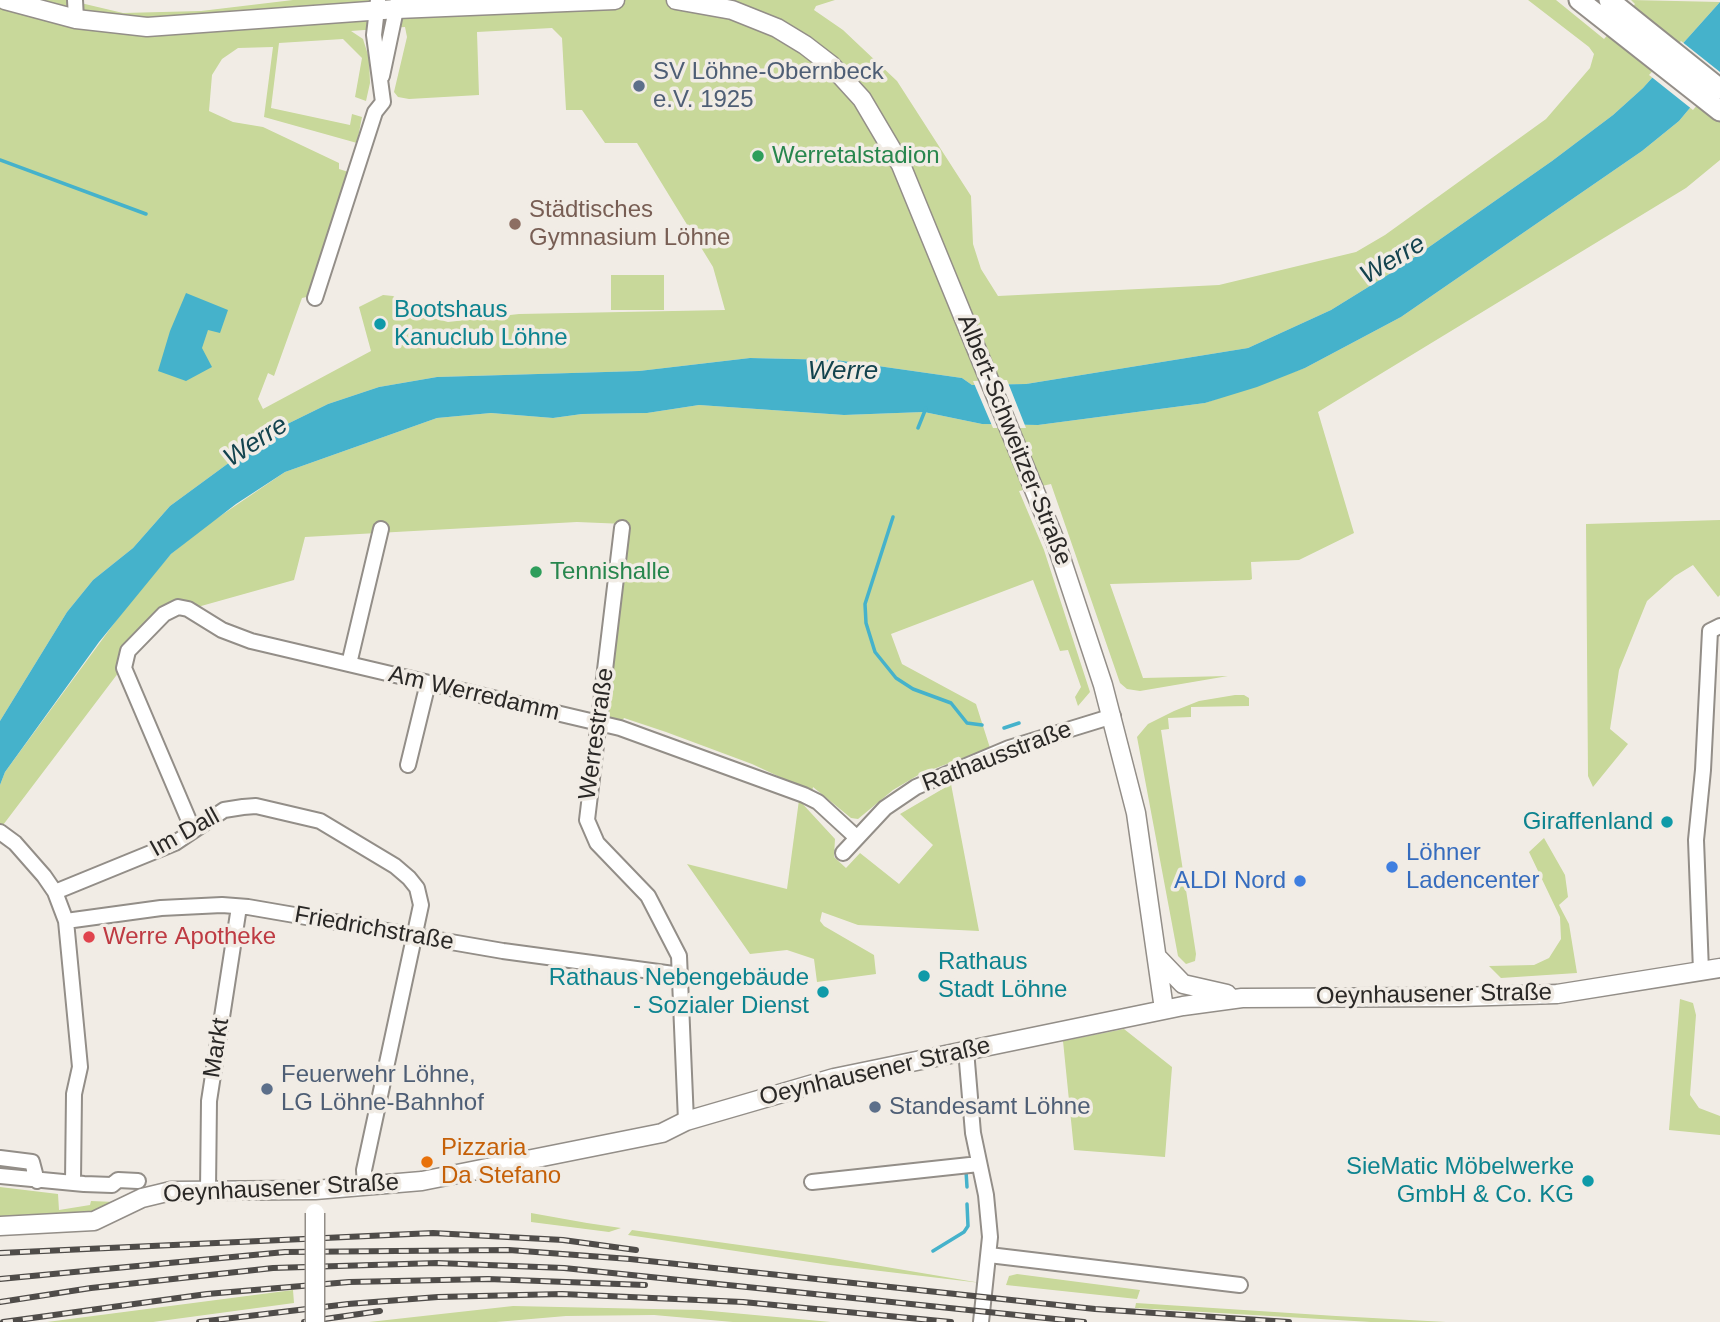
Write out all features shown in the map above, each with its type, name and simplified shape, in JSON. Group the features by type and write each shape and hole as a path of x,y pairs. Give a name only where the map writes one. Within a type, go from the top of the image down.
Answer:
{"highway":[{"path":"1579,0 1620,21 1720,89"},
{"path":"1609,0 1620,21 1720,111"}],"main road":[{"path":"5,0 76,19 135,27 169,27 377,5 615,0"},
{"name":"Albert-Schweitzer-Straße","path":"676,0 732,10 756,19 790,36 831,65 874,115 901,165 1030,478 1076,599 1112,716 1136,813 1159,959 1164,1009"},
{"path":"1159,959 1183,984 1242,998"},
{"name":"Oeynhausener Straße","path":"0,1226 42,1226 94,1221 155,1194 208,1190 315,1190 422,1181 662,1133 686,1121 806,1085 1164,1009 1242,998 1459,997 1557,993 1720,968"},
{"path":"315,1190 315,1322"}],"street":[{"path":"75,0 76,19"},
{"path":"380,91 398,4"},
{"path":"315,298 375,112 383,102 380,91 377,5"},
{"name":"Werrestraße","path":"622,528 587,820 597,843 648,896 675,944 681,975 686,1121"},
{"path":"349,664 381,529"},
{"name":"Am Werredamm","path":"193,830 124,668 128,651 164,614 178,607 188,609 222,630 251,642 599,723"},
{"path":"1701,971 1696,840 1703,770 1710,631 1720,626"},
{"path":"408,765 428,683"},
{"name":"Rathausstraße","path":"843,853 885,808 944,773 1038,738 1112,716"},
{"path":"599,723 804,795 818,802 856,837"},
{"name":"Im Dall","path":"55,892 175,843 224,810 256,806 320,821 395,866 409,878 416,888 421,905 364,1170 365,1187"},
{"path":"0,832 15,843 55,892 66,921 79,1067 74,1094 73,1181"},
{"name":"Friedrichstraße","path":"66,921 161,908 239,907 503,951 681,975"},
{"name":"Markt","path":"208,1190 210,1093 239,907"},
{"path":"966,1050 979,1164 986,1195 989,1255 981,1322"},
{"path":"0,1158 32,1163 37,1181"},
{"path":"812,1182 979,1164"},
{"path":"0,1176 112,1185 118,1180 138,1181"},
{"path":"989,1255 1240,1285"}],"green space":[{"path":"0,0 68,0 123,13 201,11 293,0 835,0 816,6 814,10 843,30 897,81 971,196 973,244 981,269 998,296 1219,285 1356,252 1385,235 1546,119 1590,68 1594,54 1589,47 1528,0 1556,0 1604,39 1635,4 1631,0 1720,2 1643,88 1613,115 1552,161 1399,268 1331,310 1248,348 1026,384 972,385 962,378 836,360 750,358 639,371 437,377 379,387 328,404 271,432 170,506 133,548 93,580 67,612 0,721","holes":["405,27 407,37 394,92 398,97 409,99 479,95 477,32 552,28 562,38 566,110 582,110 605,143 637,143 713,267 725,310 519,314 448,322 426,316 393,296 383,295 359,307 371,351 263,409 258,399 268,373 274,376 302,298 311,296 361,176 339,169 339,163 263,127 233,122 209,111 212,75 222,59 238,48 273,47 264,117 357,143 362,117 352,114 350,125 271,108 279,43 343,39 362,58 355,97 366,101 370,83 369,58 363,39 351,31"]},
{"path":"1720,72 1720,160 1686,188 1318,412 1354,533 1299,560 1251,562 1250,580 1110,584 1143,678 1228,676 1140,691 1127,689 1120,683 1051,484 1019,491 1044,550 1090,692 1078,706 1075,697 1081,687 1068,650 1060,651 1033,580 891,634 902,664 976,704 990,748 920,774 893,790 858,819 851,818 813,787 812,792 752,764 666,732 624,718 622,721 605,716 625,524 577,522 305,537 294,580 169,615 122,668 0,829 0,785 5,772 132,599 171,554 204,527 285,472 437,418 491,413 553,418 582,414 647,413 699,405 844,415 924,412 982,424 1038,425 1205,403 1305,368 1401,317 1642,151 1679,121"},
{"path":"611,275 664,275 664,310 611,310"},
{"path":"1720,520 1720,595 1718,597 1693,565 1675,576 1647,601 1619,670 1610,729 1628,744 1593,787 1588,776 1586,524"},
{"path":"1235,695 1249,698 1249,706 1191,707 1191,717 1168,718 1169,729 1161,730 1196,954 1195,961 1186,964 1178,956 1137,737 1148,724 1174,711 1199,701"},
{"path":"951,784 979,931 858,925 822,912 820,921 824,926 874,955 876,974 817,982 814,959 787,950 750,954 687,864 787,889 799,800 835,839 834,857 846,868 860,853 899,884 933,845 900,814"},
{"path":"1544,838 1565,875 1568,897 1559,905 1569,924 1577,973 1501,978 1489,966 1534,965 1549,958 1561,939 1560,917 1529,852"},
{"path":"1680,999 1693,1003 1696,1015 1690,1095 1699,1108 1720,1116 1720,1135 1669,1130"},
{"path":"1124,1029 1172,1067 1165,1157 1074,1150 1063,1041"},
{"path":"0,1187 58,1194 59,1210 90,1205 91,1201 115,1202 88,1214 0,1217"},
{"path":"531,1213 621,1228 609,1232 531,1222"},
{"path":"632,1230 833,1258 981,1283 830,1265 628,1235"},
{"path":"1017,1274 1140,1290 1137,1299 1006,1285 1009,1276"},
{"path":"293,1290 294,1303 153,1322 47,1322"},
{"path":"1136,1303 1446,1322 1371,1322 1135,1308"},
{"path":"513,1306 700,1310 831,1322 733,1322 654,1315 566,1316 496,1322 369,1322"}],"water":[{"name":"Werre","path":"1720,2 1720,72 1679,121 1642,151 1401,317 1305,368 1257,387 1205,403 1038,425 982,424 924,412 844,415 699,405 647,413 582,414 553,418 491,413 437,418 285,472 236,504 171,554 99,642 5,772 0,785 0,721 67,612 93,580 133,548 170,506 271,432 328,404 379,387 437,377 639,371 750,358 836,360 962,378 972,385 1026,384 1248,348 1331,310 1399,268 1552,161 1613,115 1643,88"},
{"path":"186,293 228,310 220,333 208,330 202,348 212,367 186,381 158,371 170,331"}],"pier":[{"path":"1681,41 1720,72 1720,78 1693,110 1649,75"},
{"path":"1007,380 1026,428 993,428 973,381"}],"waterway":[{"path":"0,160 146,214"},
{"path":"918,428 926,408"},
{"path":"893,517 865,604 866,623 875,652 896,678 913,689 951,703 967,723 982,725"},
{"path":"1004,728 1019,723"},
{"path":"966,1171 967,1187"},
{"path":"933,1251 964,1232 968,1226 967,1204"}],"railway":[{"path":"0,1253 433,1233 563,1240 636,1250"},
{"path":"0,1279 285,1252 509,1250 630,1259 1095,1309 1289,1322"},
{"path":"0,1302 91,1288 273,1268 437,1263 564,1268 1084,1322"},
{"path":"3,1322 207,1294 349,1282 488,1279 645,1285"},
{"path":"199,1322 348,1304 438,1297 562,1294 743,1302 951,1322"},
{"path":"304,1322 380,1311"}],"place":[{"name":"SV Löhne-Obernbeck e.V. 1925","path":"639,86"},
{"name":"Werretalstadion","path":"758,156"},
{"name":"Städtisches Gymnasium Löhne","path":"515,224"},
{"name":"Bootshaus Kanuclub Löhne","path":"380,324"},
{"name":"Tennishalle","path":"536,572"},
{"name":"Giraffenland","path":"1667,822"},
{"name":"Löhner Ladencenter","path":"1392,867"},
{"name":"ALDI Nord","path":"1300,881"},
{"name":"Werre Apotheke","path":"89,937"},
{"name":"Rathaus Stadt Löhne","path":"924,976"},
{"name":"Rathaus Nebengebäude - Sozialer Dienst","path":"823,992"},
{"name":"Feuerwehr Löhne, LG Löhne-Bahnhof","path":"267,1089"},
{"name":"Standesamt Löhne","path":"875,1107"},
{"name":"Pizzaria Da Stefano","path":"427,1162"},
{"name":"SieMatic Möbelwerke GmbH & Co. KG","path":"1588,1181"}]}
